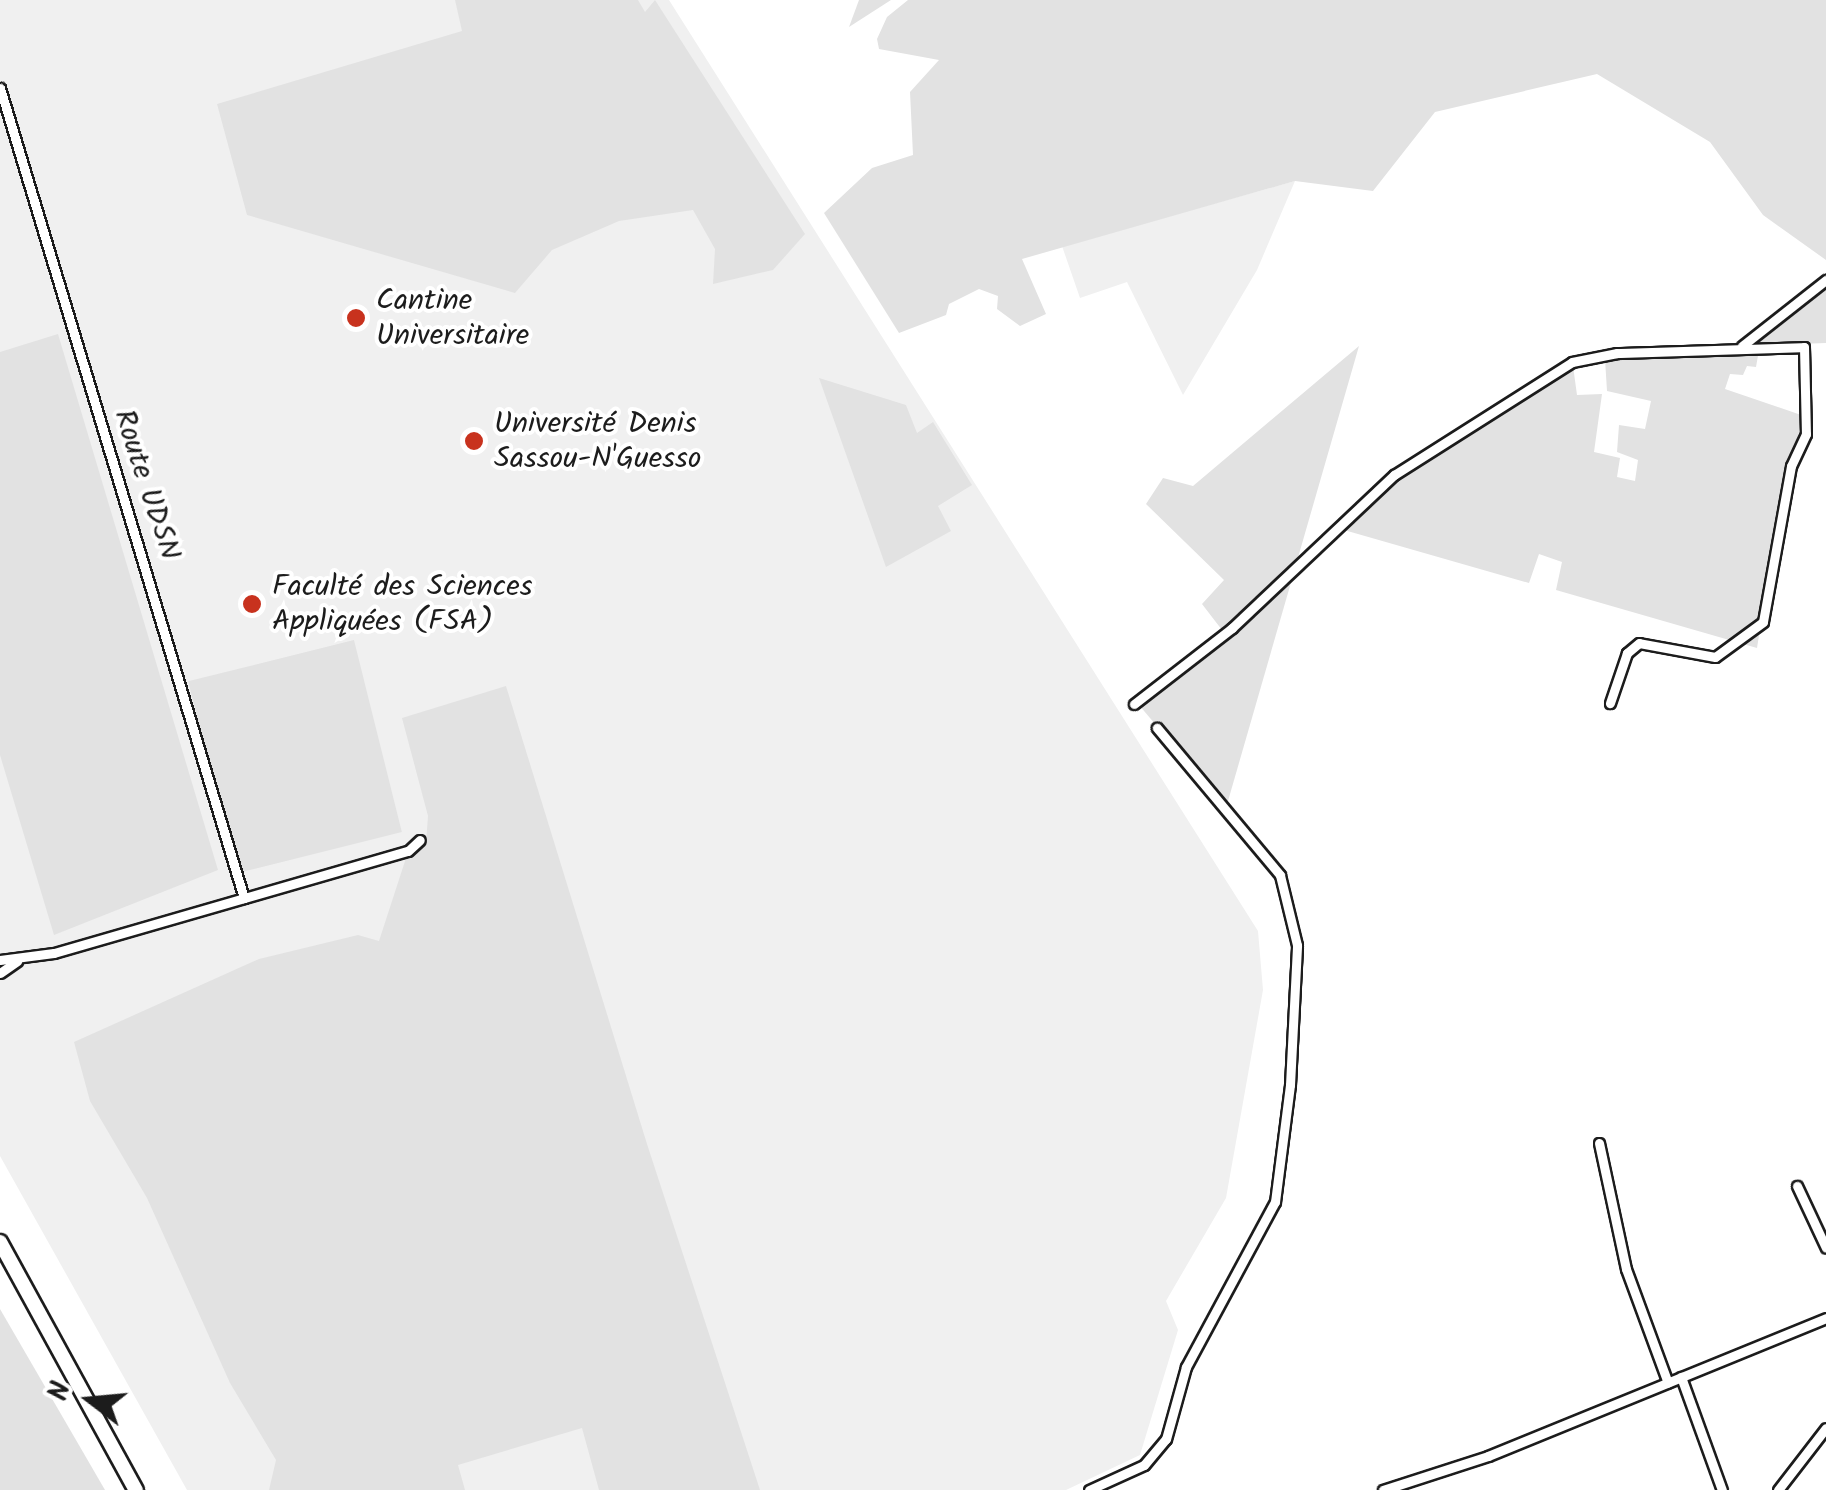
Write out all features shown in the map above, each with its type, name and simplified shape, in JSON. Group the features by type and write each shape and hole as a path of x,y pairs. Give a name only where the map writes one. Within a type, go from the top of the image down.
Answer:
{"main road":[{"path":"0,1242 136,1490"}],"street":[{"name":"Route UDSN","path":"0,88 244,898"},
{"path":"1742,346 1826,280"},
{"path":"1134,704 1232,628 1394,475 1489,410 1584,357 1742,346 1804,347 1806,434 1790,466 1762,622 1715,657 1639,642 1627,653 1610,703"},
{"path":"1089,1490 1144,1466 1166,1439 1186,1367 1274,1202 1290,1085 1297,945 1280,876 1157,728"},
{"path":"0,972 17,961 408,851 420,840"},
{"path":"0,960 17,961"},
{"path":"1599,1143 1626,1269 1668,1382"},
{"path":"1797,1186 1826,1248"},
{"path":"1383,1490 1488,1456 1826,1318"},
{"path":"1681,1377 1722,1490"},
{"path":"1778,1490 1826,1428"}],"shaded area":[{"name":"Université Denis Sassou-N'Guesso","path":"0,0 669,0 1258,931 1263,990 1226,1198 1166,1301 1178,1330 1140,1455 1066,1490 187,1490 0,1156"},
{"path":"455,0 638,0 645,12 655,0 805,234 773,270 713,284 715,249 693,210 619,221 552,250 515,293 247,215 217,104 462,31"},
{"path":"859,0 891,0 849,27"},
{"path":"908,0 1826,0 1826,260 1763,215 1710,142 1597,74 1435,112 1373,191 1295,181 1022,259 1046,314 1020,326 997,309 998,296 979,289 949,304 946,315 899,333 824,213 872,168 913,155 910,92 939,60 879,49 877,39 887,17"},
{"path":"1295,181 1257,270 1183,395 1127,282 1080,298 1062,246"},
{"path":"1826,282 1826,343 1744,346"},
{"path":"58,334 218,870 54,935 0,755 0,352"},
{"path":"1359,346 1295,568 1222,630 1202,604 1224,580 1146,504 1163,478 1193,486"},
{"path":"1759,350 1756,367 1747,366 1743,375 1730,374 1725,389 1804,416 1783,485 1757,648 1556,590 1562,562 1539,554 1529,583 1344,530 1422,459 1573,366 1577,395 1602,394 1594,452 1620,458 1617,477 1635,481 1638,460 1617,452 1619,425 1645,429 1651,401 1607,391 1605,359"},
{"path":"819,378 906,405 917,433 933,422 972,485 938,506 951,531 886,567"},
{"path":"1292,579 1226,808 1139,705"},
{"path":"354,640 402,832 236,873 188,681"},
{"path":"506,686 647,1144 760,1490 599,1490 582,1428 458,1465 465,1490 269,1490 276,1460 230,1383 147,1198 90,1101 74,1042 259,959 358,935 379,941 406,858 426,843 428,816 402,718"},
{"path":"0,1309 105,1490 0,1490"}],"place":[{"name":"Cantine Universitaire","path":"356,318"},
{"name":"Université Denis Sassou-N'Guesso","path":"474,441"},
{"name":"Faculté des Sciences Appliquées (FSA)","path":"252,604"}]}
